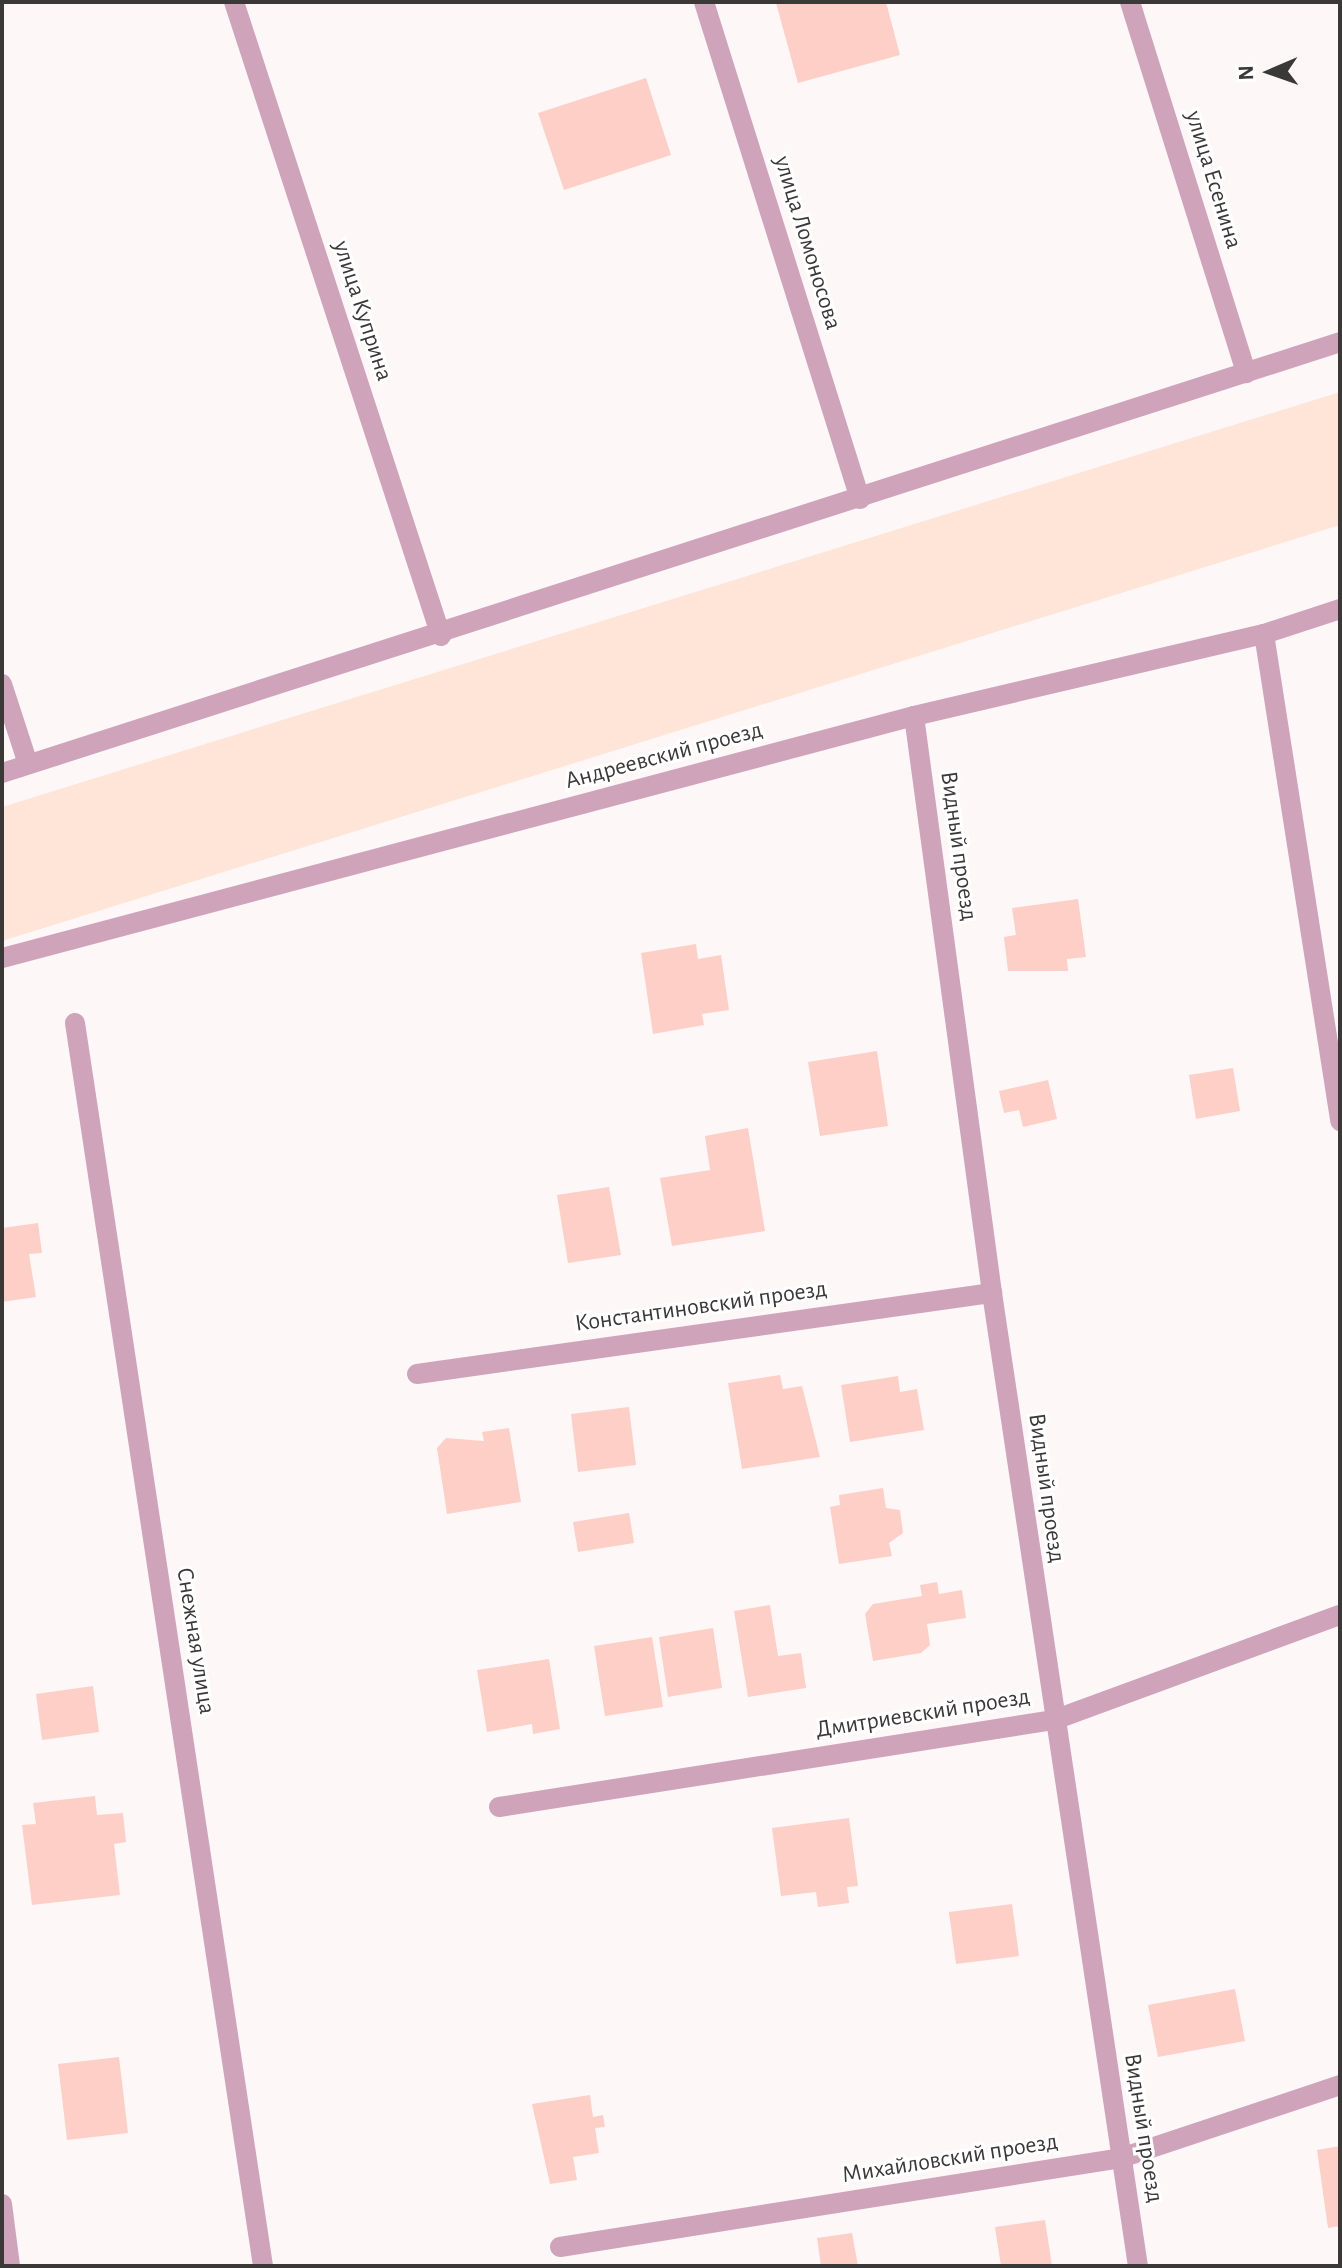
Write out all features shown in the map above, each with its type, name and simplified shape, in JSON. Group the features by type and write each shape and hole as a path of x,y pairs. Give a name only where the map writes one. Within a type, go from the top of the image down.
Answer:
{"street":[{"name":"улица Куприна","path":"234,2 441,636"},
{"name":"улица Ломоносова","path":"704,2 860,499"},
{"name":"улица Есенина","path":"1130,2 1246,373"},
{"path":"2,773 441,636 1340,342"},
{"name":"Андреевский проезд","path":"2,958 914,716 1264,634 1340,609"},
{"path":"1264,634 1340,1121"},
{"path":"2,684 28,764"},
{"name":"Видный проезд","path":"914,716 992,1293 1138,2266"},
{"name":"Снежная улица","path":"75,1023 263,2266"},
{"name":"Константиновский проезд","path":"417,1374 992,1293"},
{"name":"Дмитриевский проезд","path":"499,1807 1054,1720 1340,1615"},
{"name":"Михайловский проезд","path":"560,2247 1121,2158 1340,2085"},
{"path":"2,2204 10,2266"}],"shaded area":[{"path":"1340,392 1340,525 2,941 2,807"}],"building":[{"path":"886,2 900,55 798,83 776,3"},
{"path":"646,78 671,155 564,190 538,113"},
{"path":"1078,899 1086,957 1067,959 1068,971 1008,971 1004,937 1016,935 1012,908"},
{"path":"696,944 698,959 721,955 729,1010 702,1014 704,1025 653,1034 641,953"},
{"path":"877,1051 888,1126 820,1136 808,1062"},
{"path":"1233,1068 1240,1111 1196,1119 1189,1075"},
{"path":"1048,1080 1057,1119 1023,1127 1019,1110 1004,1113 999,1091"},
{"path":"748,1128 765,1231 672,1246 660,1178 710,1170 705,1136"},
{"path":"609,1187 621,1255 568,1263 557,1195"},
{"path":"38,1223 42,1253 29,1254 36,1297 2,1302 2,1228"},
{"path":"780,1375 783,1389 802,1386 820,1457 742,1469 728,1383"},
{"path":"898,1376 900,1392 917,1389 924,1430 850,1442 841,1385"},
{"path":"629,1407 636,1465 578,1472 571,1414"},
{"path":"509,1428 521,1502 447,1514 437,1448 446,1438 484,1441 482,1432"},
{"path":"883,1488 886,1508 900,1510 903,1533 889,1543 892,1556 839,1564 830,1507 840,1505 839,1495"},
{"path":"629,1513 634,1543 578,1552 573,1522"},
{"path":"937,1582 939,1594 962,1590 966,1618 927,1624 930,1645 921,1653 873,1661 865,1614 873,1604 922,1596 920,1585"},
{"path":"770,1605 778,1656 801,1653 806,1688 748,1697 734,1611"},
{"path":"713,1628 722,1688 668,1697 659,1637"},
{"path":"652,1637 663,1707 605,1716 594,1646"},
{"path":"549,1659 560,1729 533,1734 532,1724 487,1732 477,1670"},
{"path":"93,1686 99,1732 42,1740 36,1694"},
{"path":"95,1796 97,1815 123,1813 126,1842 114,1844 120,1895 32,1905 22,1825 36,1824 33,1803"},
{"path":"849,1818 858,1886 847,1887 849,1903 818,1907 816,1892 781,1896 772,1828"},
{"path":"1012,1904 1019,1956 956,1964 949,1912"},
{"path":"1235,1989 1245,2041 1158,2057 1148,2005"},
{"path":"119,2057 128,2133 67,2140 58,2064"},
{"path":"590,2095 593,2117 603,2115 605,2127 595,2128 599,2153 573,2157 577,2180 550,2184 532,2104"},
{"path":"1340,2146 1340,2226 1328,2228 1317,2150"},
{"path":"1045,2220 1052,2266 1001,2266 995,2227"},
{"path":"852,2233 858,2266 821,2266 817,2238"}]}
